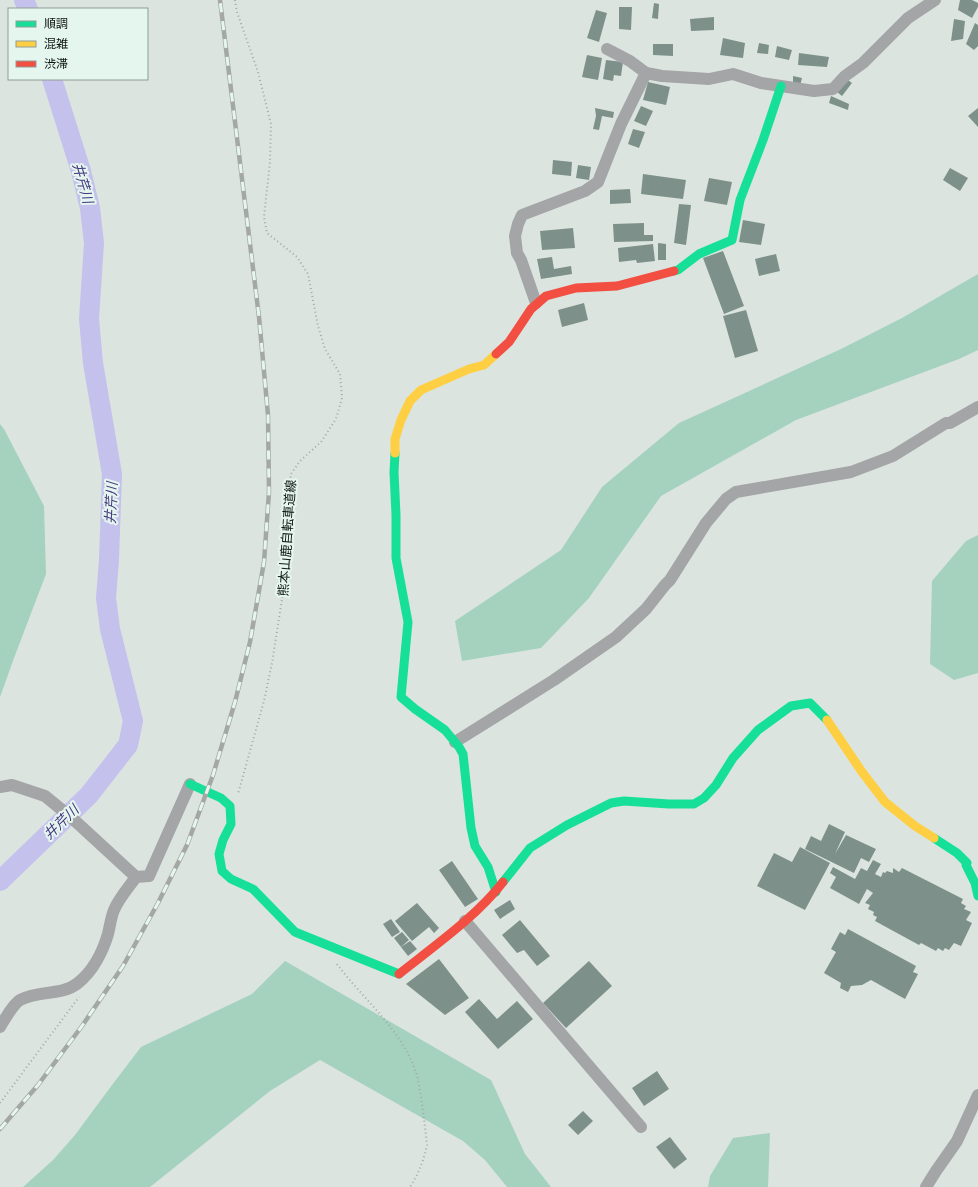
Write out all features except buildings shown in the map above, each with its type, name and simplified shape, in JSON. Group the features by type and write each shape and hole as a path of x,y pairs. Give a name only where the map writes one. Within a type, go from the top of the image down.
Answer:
{"street":[{"path":"607,49 630,61 646,73 662,76 709,79 733,74 762,83 814,91 833,89 845,76 863,63 908,18 935,0"},
{"path":"536,303 521,260 517,253 515,236 522,215 585,191 598,182 620,124 646,73"},
{"path":"496,892 488,866 474,846 470,828 463,754 444,730 401,697 408,622 396,558 394,472 395,439 401,420 410,401 421,390 469,369 484,365 509,342 530,308 546,296 576,288 617,286 678,270 698,254 732,240 740,200 781,86"},
{"path":"455,742 554,680 616,637 646,610 670,580 706,523 726,499 736,492 851,472 893,456 946,423 950,423 978,407"},
{"path":"0,787 12,785 45,796 73,819 136,877 149,876 190,784 221,798 230,806 231,824 223,840 220,854 222,870 231,879 253,889 295,932 399,974 465,921 496,892 530,848 567,825 611,803 624,800 669,804 694,804 704,798 716,785 733,758 758,730 790,706 810,703 828,721 862,772 885,802 915,826 958,853 967,863 966,865 975,883 978,896"},
{"path":"0,1027 19,1000 36,994 64,990 78,984 91,970 107,935 113,911 136,877"},
{"path":"465,921 641,1127"},
{"path":"926,1187 936,1170 957,1141 978,1095"}],"path":[{"name":"熊本山鹿自転車道線","path":"230,806 238,794 264,701 272,663 283,593 288,494 291,474 300,461 321,442 336,419 342,398 340,374 325,349 318,326 308,274 297,257 267,232 264,217 270,162 271,124 258,72 237,12 235,0"},
{"path":"336,963 348,979 383,1018 401,1042 417,1073 427,1146 425,1155 410,1187"}],"green space":[{"path":"978,274 978,350 959,359 796,420 661,496 589,598 541,648 462,661 455,621 561,550 602,487 679,423 841,349 902,318"},
{"path":"0,424 44,506 46,574 0,697"},
{"path":"978,535 978,673 954,680 930,664 932,581 966,541"},
{"path":"285,961 491,1080 525,1154 551,1187 507,1187 485,1160 463,1141 320,1060 270,1091 150,1187 23,1187 53,1160 75,1135 141,1047 252,994"},
{"path":"770,1133 768,1187 708,1187 710,1176 733,1138"}],"waterway":[{"name":"井芹川","path":"24,0 28,8"},
{"name":"井芹川","path":"0,881 89,795 128,745 133,721 110,629 106,598 112,474 93,363 89,319 94,243 90,208 81,171 52,80"}],"railway":[{"path":"0,1129 38,1085 82,1026 123,966 158,903 187,845 213,775 235,702 250,642 264,562 269,492 268,415 259,317 220,0"}],"traffic: fast":[{"path":"674,271 678,270 699,254 732,240 740,200 763,140 781,86"},
{"path":"395,453 396,558 408,622 401,697 415,709 445,730 463,754 471,828 475,846 488,867 496,892"},
{"path":"503,882 530,848 567,825 611,803 624,801 694,804 704,798 716,785 733,758 758,730 791,706 810,703 827,720"},
{"path":"190,784 221,798 230,806 231,824 223,840 219,854 222,871 231,879 253,889 295,932 399,974"},
{"path":"934,838 957,853 967,863 966,865 975,883 978,896"}],"traffic: slow":[{"path":"395,453 395,439 401,420 410,401 421,390 469,369 484,365 496,354"},
{"path":"827,720 862,772 885,802 915,826 934,838"}],"traffic: jam":[{"path":"496,354 509,342 531,309 546,296 576,288 617,286 674,271"},
{"path":"399,974 468,919 503,882"}]}
